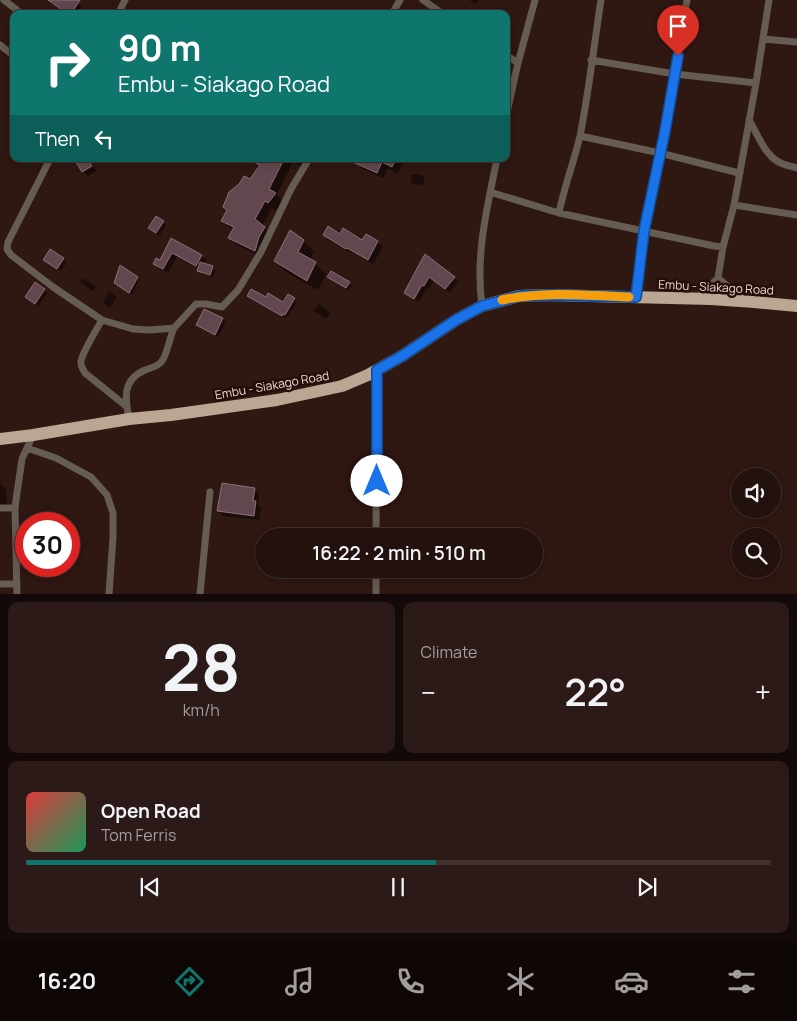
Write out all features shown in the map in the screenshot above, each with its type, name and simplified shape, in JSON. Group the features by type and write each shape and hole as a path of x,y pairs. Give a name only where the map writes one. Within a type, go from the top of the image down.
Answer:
{"highway":[{"name":"Embu - Siakago Road","path":"0,439 34,435 128,413 171,415 276,400 342,386 368,375 402,356 456,320 482,306 520,296 696,299 797,306"}],"street":[{"path":"4,0 17,10"},
{"path":"423,0 437,10"},
{"path":"510,99 535,0"},
{"path":"559,213 562,194 574,161 580,136 601,0"},
{"path":"636,297 644,231 675,74 687,0"},
{"path":"696,299 718,278 723,247 734,204 769,0"},
{"path":"763,39 797,42"},
{"path":"510,58 518,63"},
{"path":"591,60 675,74 756,83"},
{"path":"749,120 766,151 775,160 797,168"},
{"path":"580,136 660,152 739,174"},
{"path":"48,162 8,242 7,249 11,255 53,287 102,320 133,329 174,328"},
{"path":"128,413 126,391 129,382 134,376 154,367 162,361 174,328 196,304 222,307 238,290 261,252 291,189 307,162"},
{"path":"482,306 479,270 482,237 496,162"},
{"path":"490,192 559,213 723,247"},
{"path":"734,204 797,215"},
{"path":"718,278 744,301"},
{"path":"102,320 83,354 80,362 81,367 128,413"},
{"path":"376,528 377,370"},
{"path":"18,594 16,584 15,508 22,459 34,435"},
{"path":"27,448 56,458 92,477 107,495 113,512 109,594"},
{"path":"200,594 210,492"},
{"path":"0,508 15,508"},
{"path":"376,578 376,594"},
{"path":"0,584 16,584"}],"building":[{"path":"48,0 80,0 74,10 62,10"},
{"path":"76,162 90,162 92,166 82,172"},
{"path":"254,162 282,162 269,189 276,193 268,203 265,201 255,219 265,227 259,237 255,251 228,238 234,227 221,221 227,210 223,207 229,192 239,184 244,176 250,179 260,165"},
{"path":"353,162 382,162 377,173"},
{"path":"382,162 394,162 392,167"},
{"path":"156,216 164,221 156,233 148,228"},
{"path":"328,226 340,234 343,228 362,240 366,234 378,241 368,260 323,235"},
{"path":"290,230 304,240 298,252 316,262 307,281 274,261"},
{"path":"171,238 202,255 196,266 172,253 163,269 153,264 156,258 160,260"},
{"path":"50,249 64,258 57,269 43,260"},
{"path":"425,254 455,277 445,289 429,277 414,299 404,293"},
{"path":"200,262 213,266 210,275 197,271"},
{"path":"120,265 138,277 129,293 114,283"},
{"path":"331,271 350,282 346,288 327,277"},
{"path":"35,282 45,289 35,304 25,297"},
{"path":"251,289 266,297 268,293 283,302 288,294 295,298 285,315 283,314 282,316 247,296"},
{"path":"204,309 223,318 215,335 196,325"},
{"path":"222,483 255,488 253,501 256,501 254,516 217,511"}],"slow traffic":[{"path":"502,300 520,296 548,295 629,297"}],"route":[{"path":"377,481 377,370 402,356 456,320 482,306 520,296 636,297 644,231 665,131 678,56"}]}
